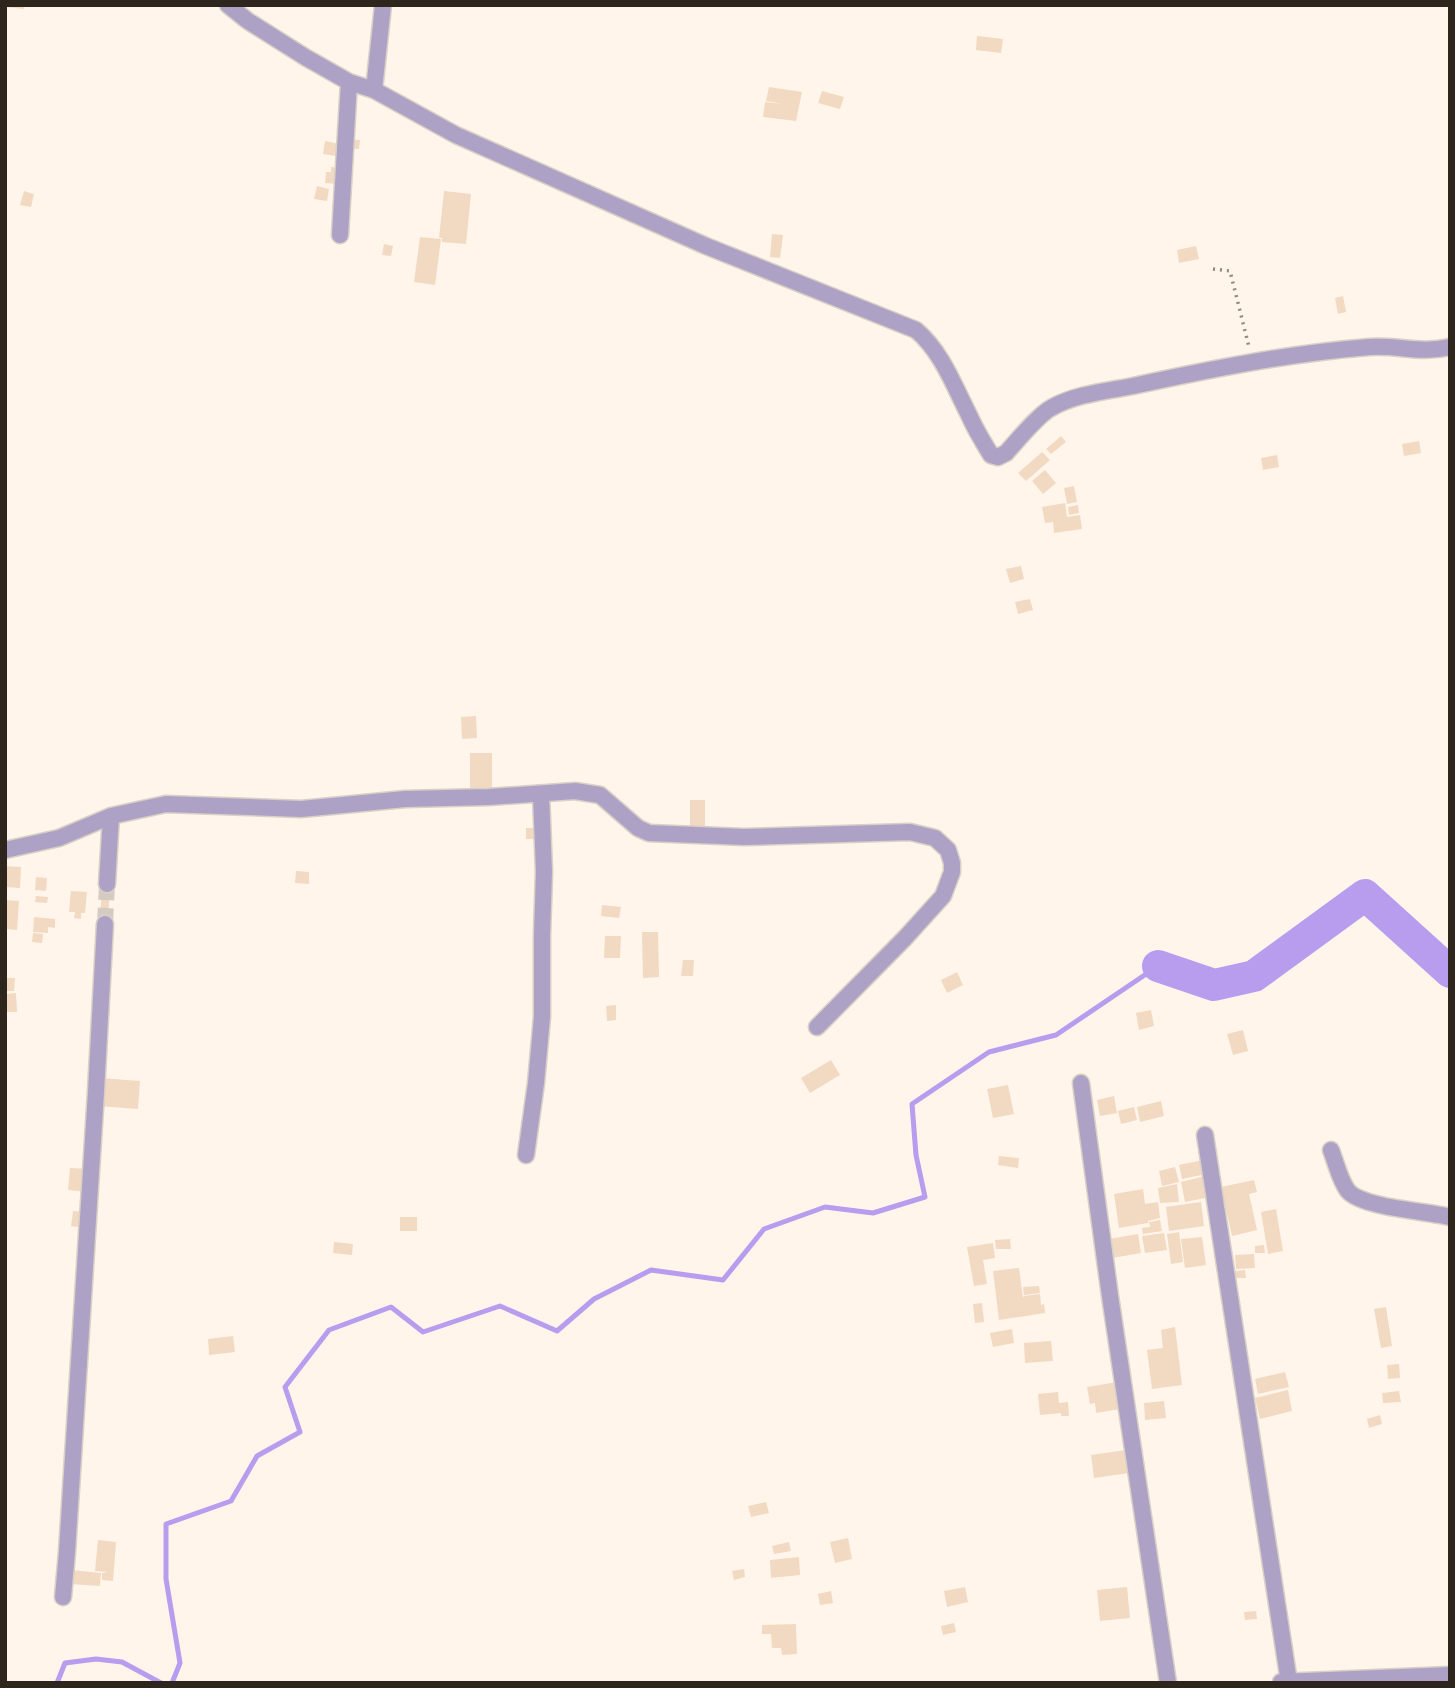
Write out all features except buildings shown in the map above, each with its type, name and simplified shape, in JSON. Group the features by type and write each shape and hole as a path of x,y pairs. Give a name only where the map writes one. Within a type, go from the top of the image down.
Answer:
{"street":[{"path":"228,5 248,21 349,82 373,90 456,135 619,209 916,330 926,338 952,379 991,455 998,457 1006,453 1049,409 1074,398 1325,350 1376,346 1417,351 1450,347"},
{"path":"373,90 383,5"},
{"path":"340,235 349,82"},
{"path":"5,850 59,838 111,816 166,804 301,809 405,799 575,792 600,795 638,828 649,834 744,837 910,832 935,838 948,850 952,863 952,872 943,896 817,1027"},
{"path":"526,1155 542,1017 544,872 541,794"},
{"path":"107,884 111,816"},
{"path":"63,1597 105,924"},
{"path":"1081,1083 1168,1683"},
{"path":"1205,1135 1284,1682 1450,1675"},
{"path":"1331,1150 1346,1189 1355,1197 1406,1210 1450,1217"}],"path":[{"path":"1213,269 1230,271 1253,363"}],"waterway":[{"path":"1158,966 1214,985 1254,976 1365,895 1450,972"},
{"path":"172,1683 180,1663 166,1579 166,1524 231,1501 257,1456 300,1432 285,1387 329,1330 391,1307 423,1332 500,1306 557,1331 594,1299 651,1270 723,1280 764,1229 825,1207 873,1213 925,1197 916,1155 912,1104 989,1052 1056,1035 1158,966"},
{"path":"57,1683 65,1663 96,1659 122,1662 161,1683"}],"tunnel":[{"path":"105,924 107,884"}]}
